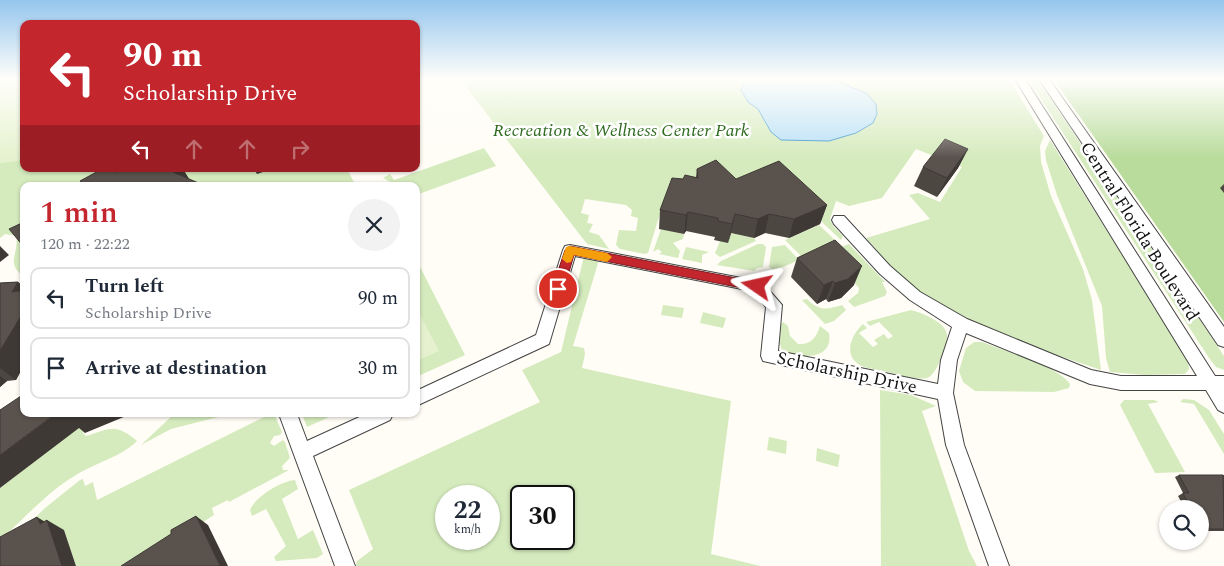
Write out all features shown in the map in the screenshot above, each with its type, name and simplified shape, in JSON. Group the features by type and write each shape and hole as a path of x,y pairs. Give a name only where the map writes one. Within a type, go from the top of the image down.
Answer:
{"street":[{"name":"Central Florida Boulevard","path":"1037,105 1217,383 1224,405"},
{"name":"Central Florida Boulevard","path":"1062,105 1224,340"},
{"path":"839,220 885,270 915,296 961,324 1090,377 1120,383 1217,383"},
{"name":"Scholarship Drive","path":"420,396 543,339 570,250 757,286 774,305 768,356 945,393"},
{"path":"961,324 949,360 945,393 955,445 999,566"},
{"path":"289,417 345,566"},
{"path":"302,452 378,417"}],"green space":[{"path":"0,105 20,105 20,172 349,172 354,182 20,182 20,273 15,267 14,262 17,243 16,236 5,234 0,238"},
{"path":"0,105 20,105 20,160 0,163"},
{"name":"Recreation & Wellness Center Park","path":"480,105 1025,105 1044,136 1040,146 1041,162 1051,196 1083,269 1092,300 1101,370 1033,347 943,311 897,273 866,238 930,219 909,195 918,193 940,202 962,167 916,149 882,198 849,206 836,201 830,219 834,227 843,236 841,240 774,177 666,194 648,253 644,254 620,249 616,245 619,230 636,231 638,218 631,216 632,210 626,205 585,199 581,213 589,215 587,223 593,224 589,232 599,235 609,249 587,244"},
{"path":"1045,105 1055,105 1224,356 1224,370 1216,367"},
{"path":"1072,105 1224,105 1224,322"},
{"path":"1050,140 1188,361 1189,369 1185,374 1145,375 1110,372 1106,358 1102,306 1057,195 1046,160 1045,151"},
{"path":"484,148 496,166 420,194 420,182 390,182 383,178 390,174 394,180"},
{"path":"819,225 837,242 803,258 785,240"},
{"path":"661,229 684,234 683,239 673,243 680,251 678,258 659,254 662,252 658,249 653,252"},
{"path":"731,233 754,238 756,241 720,257 715,253 720,241"},
{"path":"758,244 763,244 766,247 763,267 757,268 754,271 717,265 721,261"},
{"path":"849,244 885,282 882,282 887,292 885,296 854,307 848,301 858,293 859,288 832,259 808,260"},
{"path":"785,245 799,260 774,271 769,267 772,247"},
{"path":"686,247 709,252 702,255 702,263 682,259"},
{"path":"584,256 599,260 573,346 584,348 585,354 582,368 731,401 711,554 760,566 356,566 357,561 373,549 349,490 540,402 522,370 561,352"},
{"path":"420,267 465,355 420,375"},
{"path":"807,299 815,306 831,308 842,305 846,310 834,321 825,324 802,300"},
{"path":"663,305 684,308 682,318 661,315"},
{"path":"911,310 933,319 946,330 947,339 944,351 929,377 920,379 908,377 864,367 853,360 850,349 851,344 855,333 863,324 867,328 859,333 873,347 878,344 874,340 884,334 888,339 893,336 879,322 870,326 866,322"},
{"path":"703,312 726,318 723,328 700,323"},
{"path":"420,315 439,351 420,359"},
{"path":"783,322 788,326 790,336 798,344 810,342 817,334 820,326 829,333 829,342 826,349 821,353 805,356 782,350 779,328"},
{"path":"974,342 982,342 1043,365 1064,377 1070,384 1069,388 1054,392 975,391 963,382 959,371 966,348"},
{"path":"880,390 911,395 936,406 922,411 969,551 977,566 881,566"},
{"path":"1183,399 1194,400 1209,410 1224,434 1224,454 1194,404 1180,402"},
{"path":"1124,400 1154,400 1159,402 1148,404 1185,472 1155,473 1120,405"},
{"path":"171,417 218,417 171,429 141,445"},
{"path":"264,417 275,417 282,432 280,435 274,436 270,443 274,446 283,440 290,458 282,466 283,470 289,470 229,502 228,500 212,508 214,515 183,535 149,566 76,566 64,530 0,552 45,508 80,480 83,479 85,486 93,482 97,500"},
{"path":"303,417 329,417 307,427"},
{"path":"82,421 83,433 86,436 107,429 117,429 137,441 116,456 83,471 65,482 0,540 0,488 73,432"},
{"path":"769,437 787,441 786,454 767,450"},
{"path":"817,448 840,455 838,467 816,461"},
{"path":"295,480 298,489 282,499 298,539 313,530 323,554 317,558 276,561 274,557 286,546 266,509 252,516 250,510 257,500 269,491 283,483"}],"water":[{"path":"753,105 876,105 877,114 873,123 856,133 829,141 781,140 771,132 758,109"}],"building":[{"path":"945,139 968,149 947,178 923,167"},
{"path":"716,160 736,179 779,161 827,205 794,219 769,214 758,219 735,214 732,224 718,221 718,218 688,212 686,215 660,210 672,178 683,179 685,175 698,178 697,169"},
{"path":"96,172 173,172 196,182 82,182 80,181"},
{"path":"20,224 20,242 9,229"},
{"path":"835,240 862,266 848,279 835,283 833,281 824,285 797,258"},
{"path":"18,282 12,292 20,291 20,318 0,351 0,283"},
{"path":"20,397 20,417 51,417 0,455 0,410"},
{"path":"1179,475 1223,475 1224,529 1209,529 1209,500 1186,500 1183,493 1189,493"},
{"path":"196,516 220,566 121,566 171,534 171,530"},
{"path":"37,517 40,524 47,520 62,566 0,566 0,537"}],"slow traffic":[{"path":"567,259 570,250 607,257"}],"route":[{"path":"558,289 570,250 757,286"}]}
